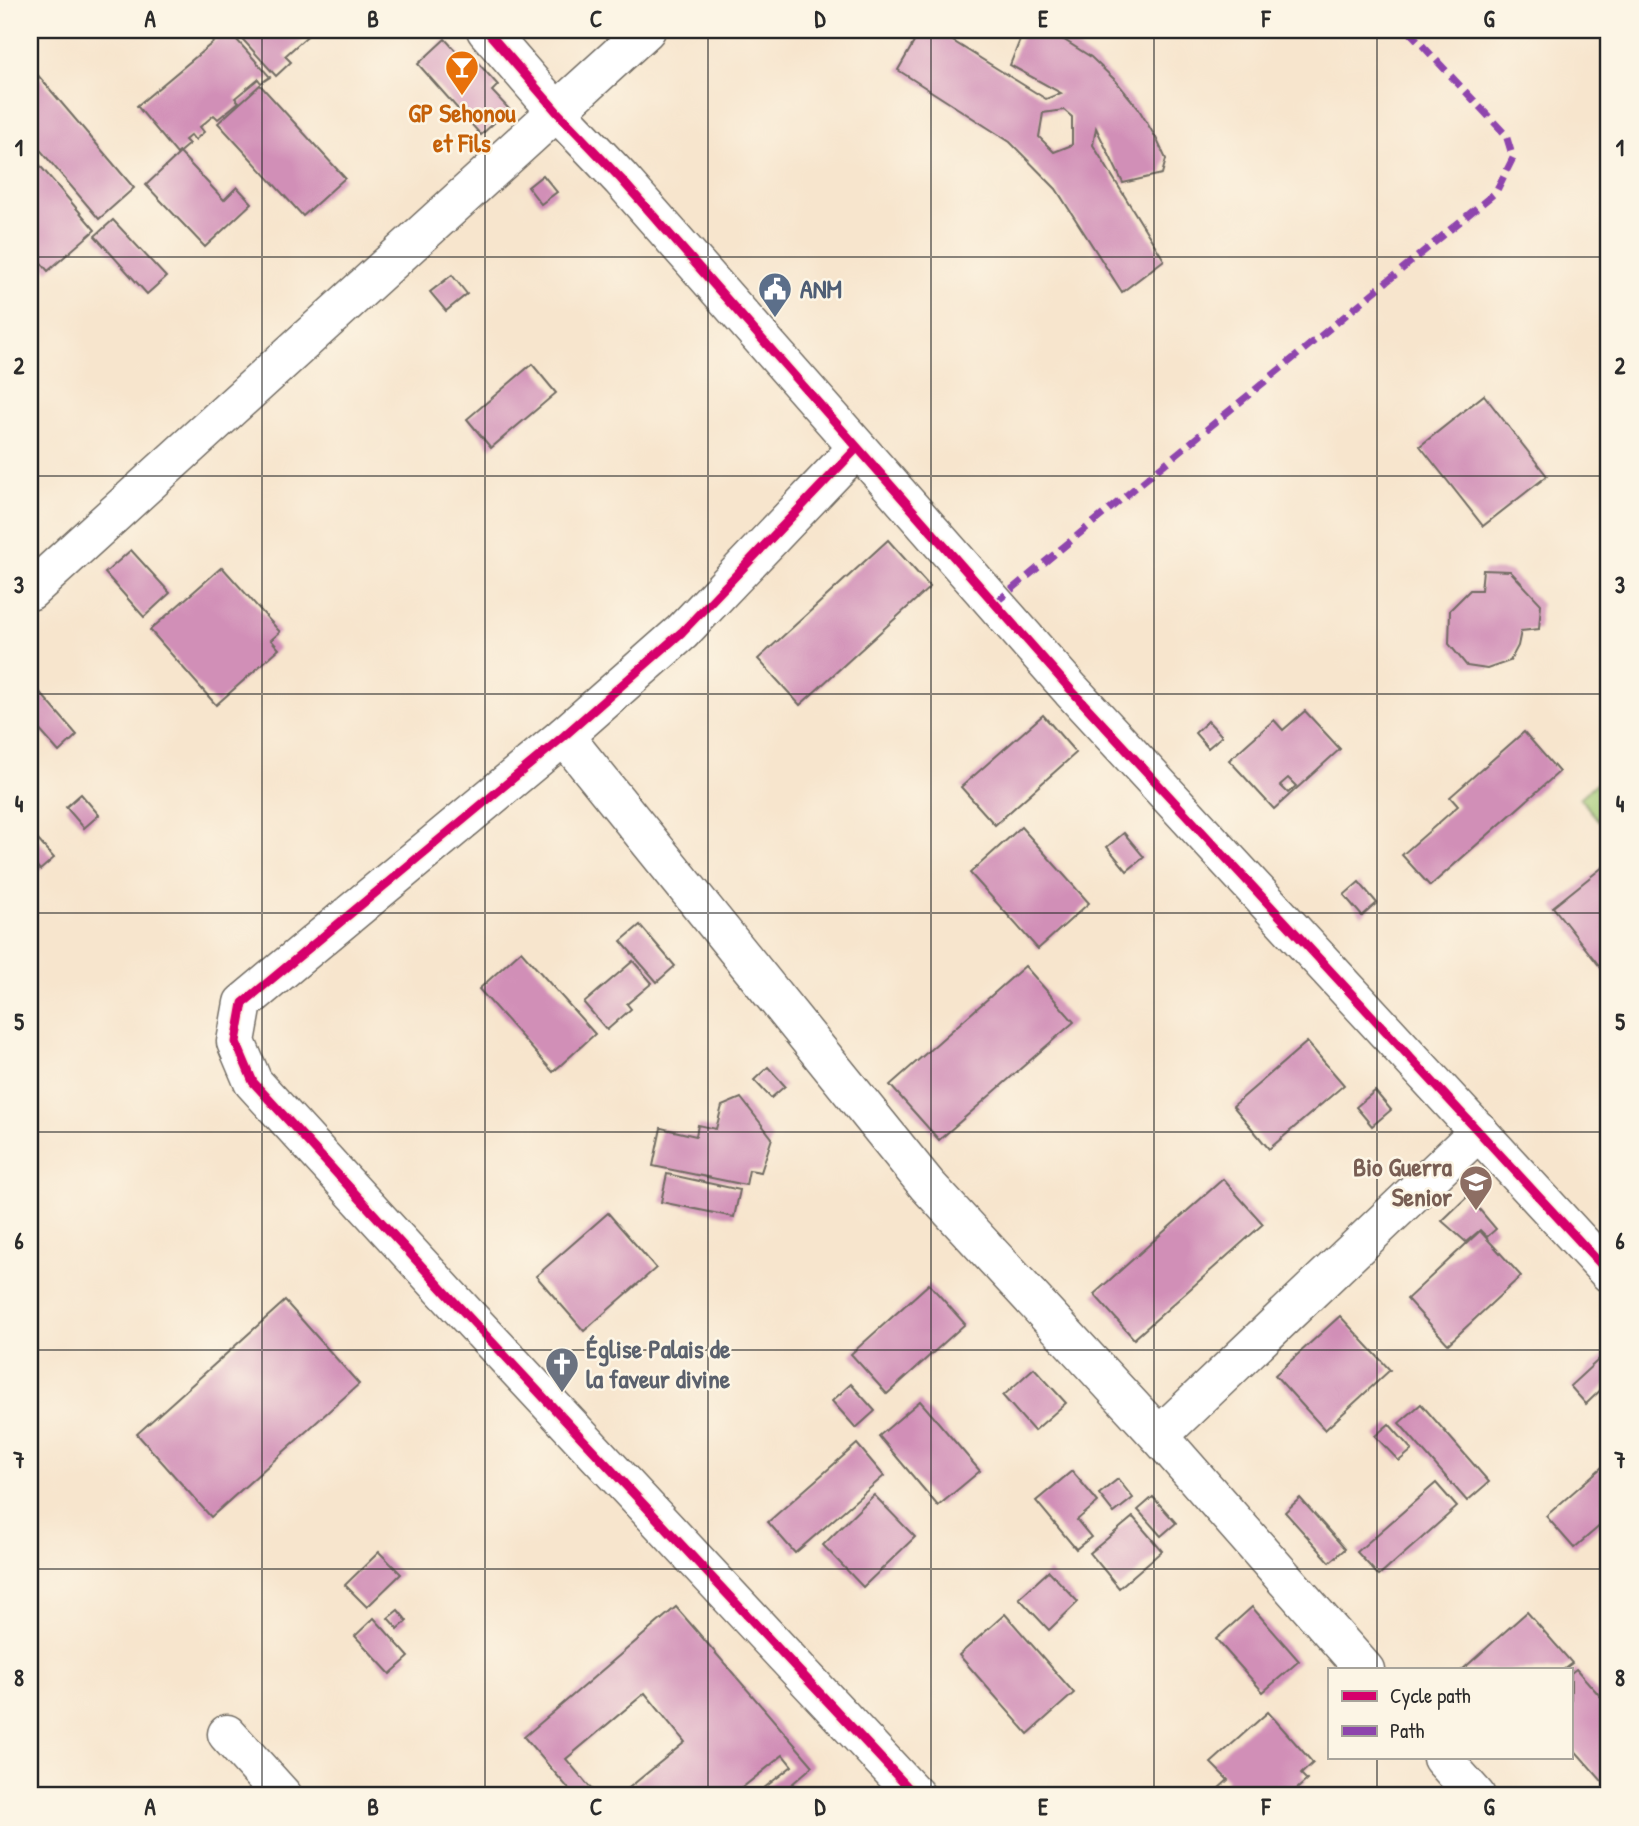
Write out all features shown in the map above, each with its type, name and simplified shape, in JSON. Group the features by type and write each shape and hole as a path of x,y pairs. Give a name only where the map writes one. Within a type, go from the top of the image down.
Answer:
{"street":[{"path":"486,30 557,112 621,179 1071,690 1609,1273"},
{"path":"30,591 646,30"},
{"path":"857,447 682,632 564,736 243,1003 236,1042 253,1082 439,1286 916,1796"},
{"path":"564,736 927,1185 1159,1436 1363,1668"},
{"path":"1159,1436 1479,1131"},
{"path":"227,1734 283,1796"},
{"path":"1443,1759 1476,1796"}],"green space":[{"path":"1609,772 1609,833 1580,798"}],"building":[{"path":"228,30 270,77 261,83 258,79 235,98 239,102 218,119 214,115 200,127 204,132 195,140 191,135 185,140 189,144 177,154 137,106"},
{"path":"314,30 285,56 291,62 276,76 236,32"},
{"path":"921,30 935,30 1046,99 1061,93 1010,65 1024,30 1041,30 1061,38 1091,57 1116,81 1138,108 1166,159 1162,174 1123,183 1096,128 1093,145 1164,260 1122,292 1056,189 1010,142 898,70","holes":["1064,110 1072,117 1072,145 1054,152 1039,137 1043,113"]},
{"path":"445,39 473,70 479,64 498,85 492,91 509,109 481,135 418,64"},
{"path":"30,66 134,188 99,219 30,138"},
{"path":"260,85 345,178 303,216 218,123"},
{"path":"180,153 224,200 237,187 252,203 205,247 146,185"},
{"path":"30,154 95,230 48,271 30,250"},
{"path":"543,175 557,192 541,204 528,187"},
{"path":"113,220 166,277 147,294 95,236"},
{"path":"452,275 467,294 446,311 430,292"},
{"path":"532,364 556,393 491,448 467,419"},
{"path":"1484,395 1547,476 1483,526 1420,446"},
{"path":"888,540 930,587 800,705 758,659"},
{"path":"131,550 170,593 144,617 105,573"},
{"path":"222,567 280,632 271,640 279,649 216,705 150,630"},
{"path":"1483,570 1510,571 1541,604 1539,629 1521,631 1518,646 1510,661 1487,669 1467,666 1449,644 1450,610 1470,590 1481,590"},
{"path":"30,681 77,735 59,752 30,719"},
{"path":"1305,711 1340,749 1274,809 1229,760 1274,720 1283,730","holes":["1288,778 1296,786 1288,793 1280,785"]},
{"path":"1043,715 1076,753 995,825 961,787"},
{"path":"1208,721 1222,736 1208,748 1195,733"},
{"path":"1524,732 1559,772 1430,886 1402,855 1458,806 1450,797"},
{"path":"81,794 99,815 84,828 66,807"},
{"path":"1021,827 1089,903 1038,949 970,873"},
{"path":"1124,833 1144,857 1127,871 1107,847"},
{"path":"37,839 54,858 40,870 30,858 30,845"},
{"path":"1609,862 1609,978 1553,907"},
{"path":"1359,882 1377,903 1362,916 1344,895"},
{"path":"640,925 675,966 657,982 621,941"},
{"path":"521,951 595,1034 553,1072 479,989"},
{"path":"633,961 652,983 627,1004 631,1009 607,1030 584,1003"},
{"path":"1025,966 1074,1022 939,1140 890,1085"},
{"path":"1307,1042 1344,1085 1269,1149 1233,1106"},
{"path":"768,1067 785,1086 771,1098 754,1080"},
{"path":"1375,1091 1391,1110 1372,1126 1356,1107"},
{"path":"741,1098 772,1138 761,1172 749,1170 746,1185 653,1166 661,1128 696,1136 698,1125 716,1129 722,1106"},
{"path":"667,1174 740,1190 734,1217 661,1202"},
{"path":"1223,1179 1263,1224 1134,1339 1094,1294"},
{"path":"1468,1196 1496,1229 1487,1237 1480,1230 1466,1242 1442,1221"},
{"path":"608,1213 656,1268 584,1331 536,1276"},
{"path":"1480,1231 1521,1276 1448,1344 1407,1299"},
{"path":"929,1284 965,1324 887,1394 851,1354"},
{"path":"285,1301 359,1384 211,1517 137,1434"},
{"path":"1340,1316 1390,1370 1325,1430 1275,1375"},
{"path":"1609,1350 1609,1382 1586,1404 1570,1386"},
{"path":"1034,1368 1066,1403 1034,1431 1003,1396"},
{"path":"851,1384 875,1411 856,1428 832,1401"},
{"path":"920,1401 980,1471 938,1506 879,1436"},
{"path":"1421,1404 1489,1482 1467,1501 1399,1423"},
{"path":"1389,1424 1412,1450 1399,1461 1375,1436"},
{"path":"857,1444 884,1476 795,1553 768,1522"},
{"path":"1609,1461 1609,1518 1574,1548 1546,1516"},
{"path":"1072,1471 1098,1502 1077,1520 1091,1537 1076,1549 1036,1501"},
{"path":"1118,1479 1133,1498 1114,1513 1099,1494"},
{"path":"1436,1483 1457,1507 1379,1576 1357,1552"},
{"path":"874,1495 915,1537 863,1587 823,1545"},
{"path":"1153,1497 1176,1523 1161,1536 1138,1510"},
{"path":"1300,1498 1345,1549 1330,1562 1285,1512"},
{"path":"1133,1517 1162,1551 1119,1588 1090,1553"},
{"path":"379,1552 401,1574 367,1607 345,1585"},
{"path":"1049,1571 1078,1602 1049,1630 1019,1598"},
{"path":"676,1607 813,1766 778,1796 754,1796 792,1766 783,1755 742,1788 749,1796 619,1796 685,1742 645,1693 566,1759 597,1796 575,1796 524,1737"},
{"path":"1252,1607 1299,1661 1263,1692 1216,1639"},
{"path":"398,1610 407,1621 398,1629 388,1618"},
{"path":"1527,1612 1572,1663 1566,1668 1464,1668"},
{"path":"1005,1614 1074,1693 1028,1734 959,1655"},
{"path":"374,1618 409,1657 390,1674 355,1636"},
{"path":"1576,1669 1609,1706 1609,1789 1572,1747 1572,1672"},
{"path":"1268,1712 1313,1763 1301,1774 1307,1780 1289,1796 1226,1796 1219,1788 1228,1780 1211,1763"}],"marked path":[{"path":"995,603 1496,192 1513,158 1506,135 1408,30"}],"cycle path":[{"path":"486,30 557,112 621,179 1071,690 1609,1273"},
{"path":"857,448 682,632 564,736 243,1003 236,1042 253,1082 916,1796"}],"place":[{"name":"GP Sehonou et Fils","path":"462,97"},
{"name":"ANM","path":"775,319"},
{"name":"Bio Guerra Senior","path":"1476,1212"},
{"name":"Église Palais de la faveur divine","path":"562,1394"}]}
